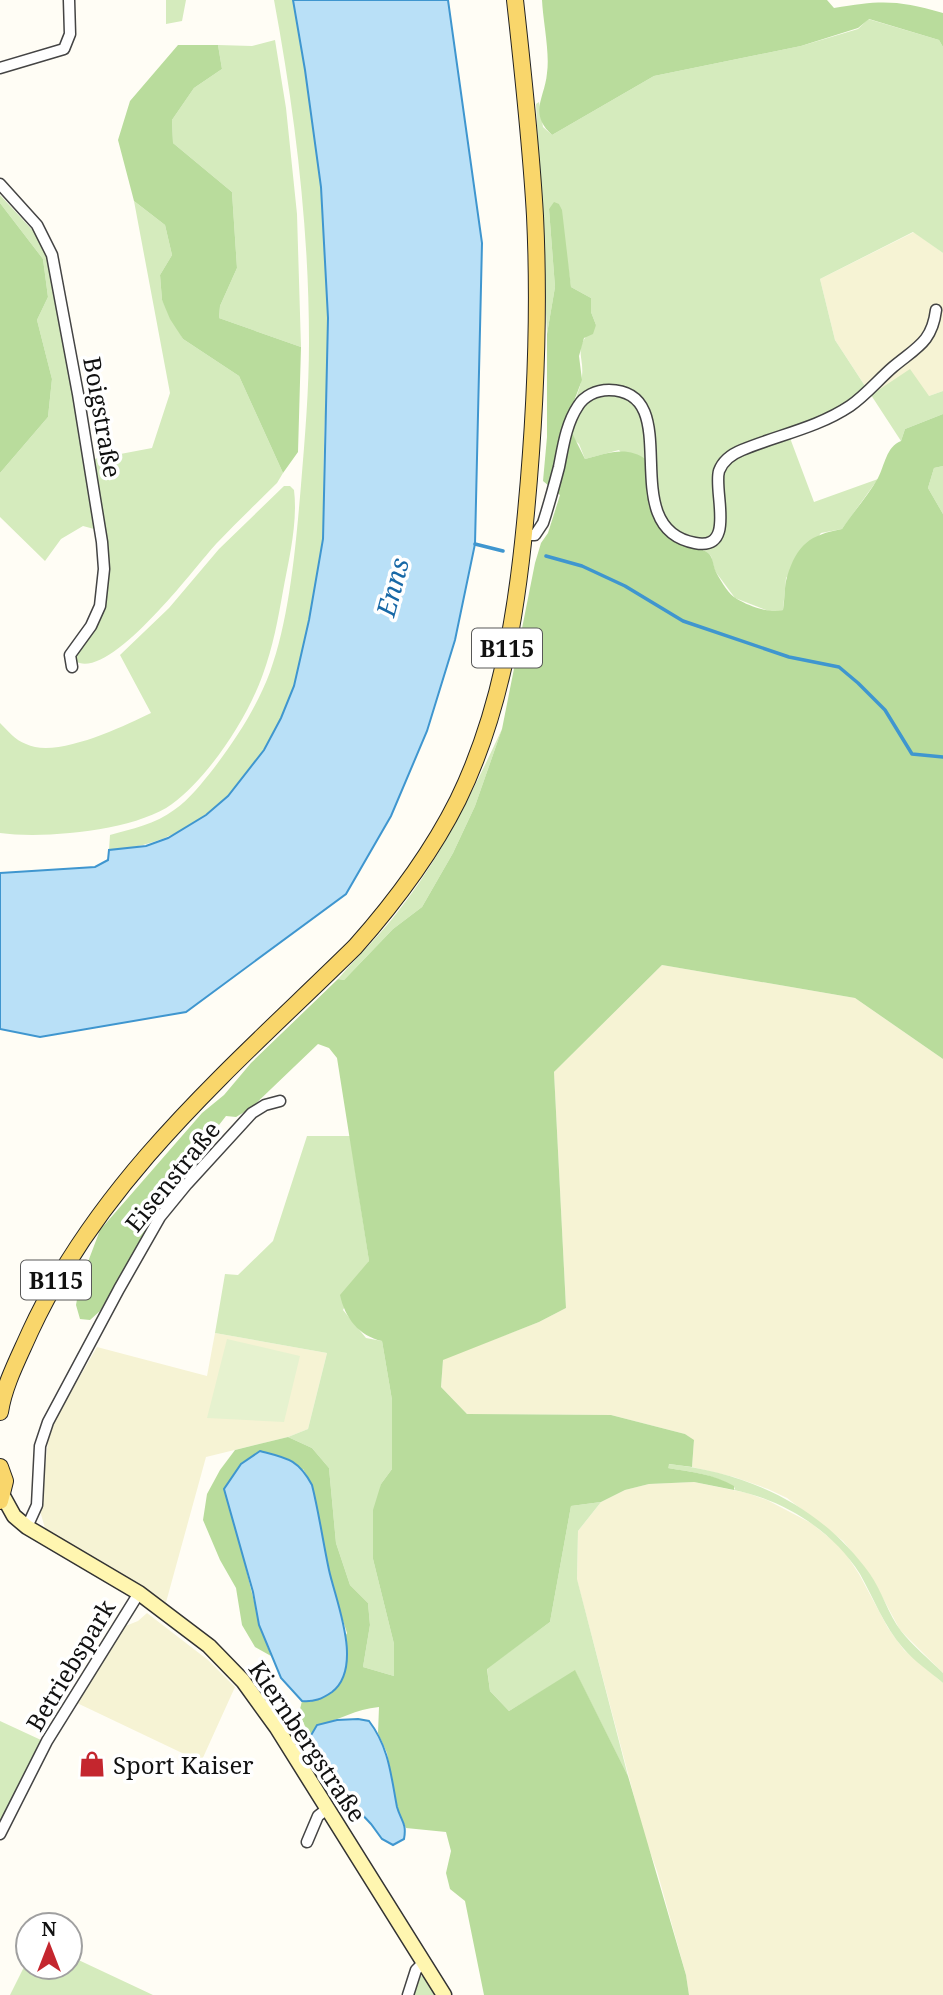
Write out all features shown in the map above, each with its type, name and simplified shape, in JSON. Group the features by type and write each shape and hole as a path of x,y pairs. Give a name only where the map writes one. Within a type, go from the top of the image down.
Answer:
{"main road":[{"name":"B115","path":"0,1409 21,1352 58,1275 103,1209 161,1139 355,947 415,874 458,799 491,715 515,612 534,410 537,305 530,145 515,0"},
{"path":"0,1467 5,1481 1,1498"}],"street":[{"path":"0,68 64,49 70,34 69,0"},
{"name":"Boigstraße","path":"0,184 37,225 52,255 102,542 104,581 100,606 91,626 70,655 72,667"},
{"path":"524,535 535,535 543,523 568,428 578,405 590,394 608,390 619,391 638,401 648,421 651,436 652,496 660,517 674,533 685,540 700,544 709,541 721,526 717,484 721,467 726,460 744,449 801,430 858,401 883,375 926,340 932,332 936,310"},
{"name":"Eisenstraße","path":"27,1527 37,1504 40,1446 48,1422 144,1243 175,1198 242,1124 259,1108 280,1101"},
{"name":"Kiernbergstraße","path":"1,1498 7,1515 139,1593 209,1646 243,1681 277,1728 444,1995"},
{"name":"Betriebspark","path":"0,1834 47,1741 139,1593"},
{"path":"307,1842 318,1816 327,1808"},
{"path":"408,1995 416,1970 424,1962"}],"shaded area":[{"path":"914,232 943,253 943,391 929,396 871,395 835,340 820,279"},
{"path":"662,965 855,998 943,1059 943,1673 900,1630 871,1576 843,1541 787,1498 734,1477 692,1467 694,1441 685,1434 611,1415 467,1414 441,1387 443,1359 539,1322 566,1308 554,1072"},
{"path":"215,1333 327,1353 308,1429 288,1437 206,1457 165,1606 55,1539 45,1528 40,1511 48,1441 54,1421 97,1347 207,1376"},
{"path":"694,1482 767,1500 811,1523 842,1548 888,1628 904,1650 943,1683 943,1995 689,1995 686,1975 645,1838 577,1580 578,1531 601,1502 625,1490 649,1484"},
{"path":"147,1613 208,1660 235,1687 201,1762 77,1703 123,1627 138,1621"}],"green space":[{"path":"166,0 186,0 182,21 166,24"},
{"path":"274,0 293,0 296,14 314,127 327,280 323,528 306,634 297,675 283,716 249,773 226,798 173,835 142,845 109,850 110,835 167,815 196,790 222,757 259,698 283,628 297,531 309,360 306,256 299,170"},
{"path":"542,0 827,0 834,8 877,3 901,4 943,13 943,47 939,40 869,19 858,28 801,46 654,76 552,135 541,120 539,112 548,65"},
{"path":"868,19 939,40 943,47 943,253 913,232 820,279 835,340 865,386 841,407 787,430 814,502 878,479 842,529 821,533 786,578 783,610 774,613 735,598 715,571 711,556 702,549 687,546 674,537 653,512 648,487 619,450 585,459 579,444 563,430 581,382 581,347 596,325 591,312 591,298 571,287 559,204 549,209 555,287 547,334 536,104 539,102 543,127 552,135 654,76 801,46 858,29"},
{"path":"275,40 286,108 297,214 301,347 219,318 220,306 237,268 232,192 173,143 172,120 194,88 222,69 218,45 252,46"},
{"path":"178,45 218,45 222,69 194,88 172,120 173,143 232,192 237,268 220,306 219,318 301,347 298,452 283,473 239,376 183,339 170,319 162,300 160,275 172,255 165,225 134,201 118,140 130,101"},
{"path":"0,195 36,234 47,259 61,318 94,529 83,526 61,539 45,561 0,517 0,473 48,417 52,379 37,320 48,297 43,259 0,203"},
{"path":"134,201 165,225 172,255 160,275 162,300 183,339 239,376 283,473 277,483 216,544 171,597 129,640 108,655 90,663 75,661 74,653 95,624 104,529 94,459 152,448 170,393"},
{"path":"554,202 559,204 562,210 571,287 591,298 591,312 596,325 593,334 584,338 579,356 582,380 563,430 573,435 585,459 624,452 647,460 650,497 658,518 673,536 687,546 709,554 716,572 728,591 737,599 760,609 783,610 787,577 800,549 821,534 842,529 874,485 889,452 901,441 905,429 943,414 943,466 934,468 928,488 943,514 943,1059 855,998 662,965 554,1072 566,1308 539,1322 443,1360 441,1387 467,1414 611,1415 685,1434 694,1440 692,1467 669,1464 668,1468 710,1476 734,1486 734,1490 694,1482 649,1484 625,1490 601,1502 571,1506 550,1622 487,1669 490,1691 509,1711 575,1670 628,1776 686,1975 689,1995 484,1995 465,1901 450,1889 446,1873 451,1851 446,1832 406,1828 398,1811 387,1753 378,1733 379,1707 318,1725 310,1737 299,1713 302,1701 311,1702 347,1633 334,1593 312,1485 303,1469 235,1528 260,1625 271,1656 255,1647 242,1625 236,1588 220,1560 203,1520 207,1494 235,1450 288,1437 312,1448 329,1468 336,1543 350,1585 368,1603 370,1625 363,1667 394,1676 394,1644 373,1559 373,1510 381,1484 392,1469 392,1400 382,1341 366,1335 354,1325 345,1311 340,1295 369,1261 337,1058 329,1048 318,1044 251,1108 236,1117 226,1116 219,1125 214,1143 161,1206 100,1311 90,1320 80,1319 76,1305 80,1283 100,1230 202,1113 224,1095 251,1063 338,979 344,980 393,929 422,907 453,853 475,806 502,729 535,563 560,495 543,481 547,437 547,334 555,287 549,209"},
{"path":"0,203 43,259 48,297 37,320 52,379 48,417 0,473"},
{"path":"910,369 929,396 943,391 943,414 905,429 901,441 871,395"},
{"path":"943,466 943,514 928,488 934,468"},
{"path":"284,486 290,486 294,490 295,515 272,643 263,674 248,709 226,745 200,778 172,804 136,821 64,834 0,833 0,723 22,742 39,748 89,739 151,713 120,655 169,608 219,549"},
{"path":"502,729 475,806 453,853 422,907 393,929 344,980 338,979 392,919 425,875 466,803"},
{"path":"307,1136 350,1136 369,1261 343,1310 366,1338 382,1341 392,1400 392,1469 381,1484 373,1559 394,1644 394,1676 363,1667 370,1625 368,1603 350,1585 336,1543 329,1468 312,1448 288,1437 308,1429 327,1353 215,1333 225,1274 238,1275 273,1241"},
{"path":"227,1339 300,1356 284,1422 207,1418"},
{"path":"668,1464 727,1475 755,1485 781,1497 829,1529 851,1550 870,1574 896,1624 943,1673 943,1683 896,1640 849,1558 821,1531 771,1501 734,1490 735,1488 727,1483 711,1477 668,1468"},
{"path":"601,1502 578,1531 577,1579 628,1776 575,1671 509,1711 490,1691 487,1668 550,1622 571,1506"},
{"path":"0,1721 41,1740 0,1821"},
{"path":"84,1963 153,1995 10,1995 17,1981 84,1981"},
{"path":"420,1976 427,1977 439,1995 414,1995"}],"water":[{"name":"Enns","path":"293,0 448,0 482,243 475,544 455,640 427,731 391,816 346,894 186,1012 40,1037 0,1029 0,873 95,867 108,860 109,850 146,846 168,838 206,815 228,796 264,750 294,686 323,539 328,318 321,187"},
{"path":"260,1451 291,1461 302,1470 312,1485 345,1634 346,1667 341,1681 332,1692 314,1700 302,1701 281,1678 259,1625 253,1592 224,1489 241,1464"},
{"path":"358,1719 369,1721 376,1731 388,1762 397,1807 405,1829 404,1839 393,1845 382,1839 326,1776 310,1737 317,1725"}],"waterway":[{"path":"475,544 503,551"},
{"path":"546,556 582,566 625,586 683,621 789,657 839,667 885,710 912,754 943,757"}],"place":[{"name":"Sport Kaiser","path":"92,1764"}]}
